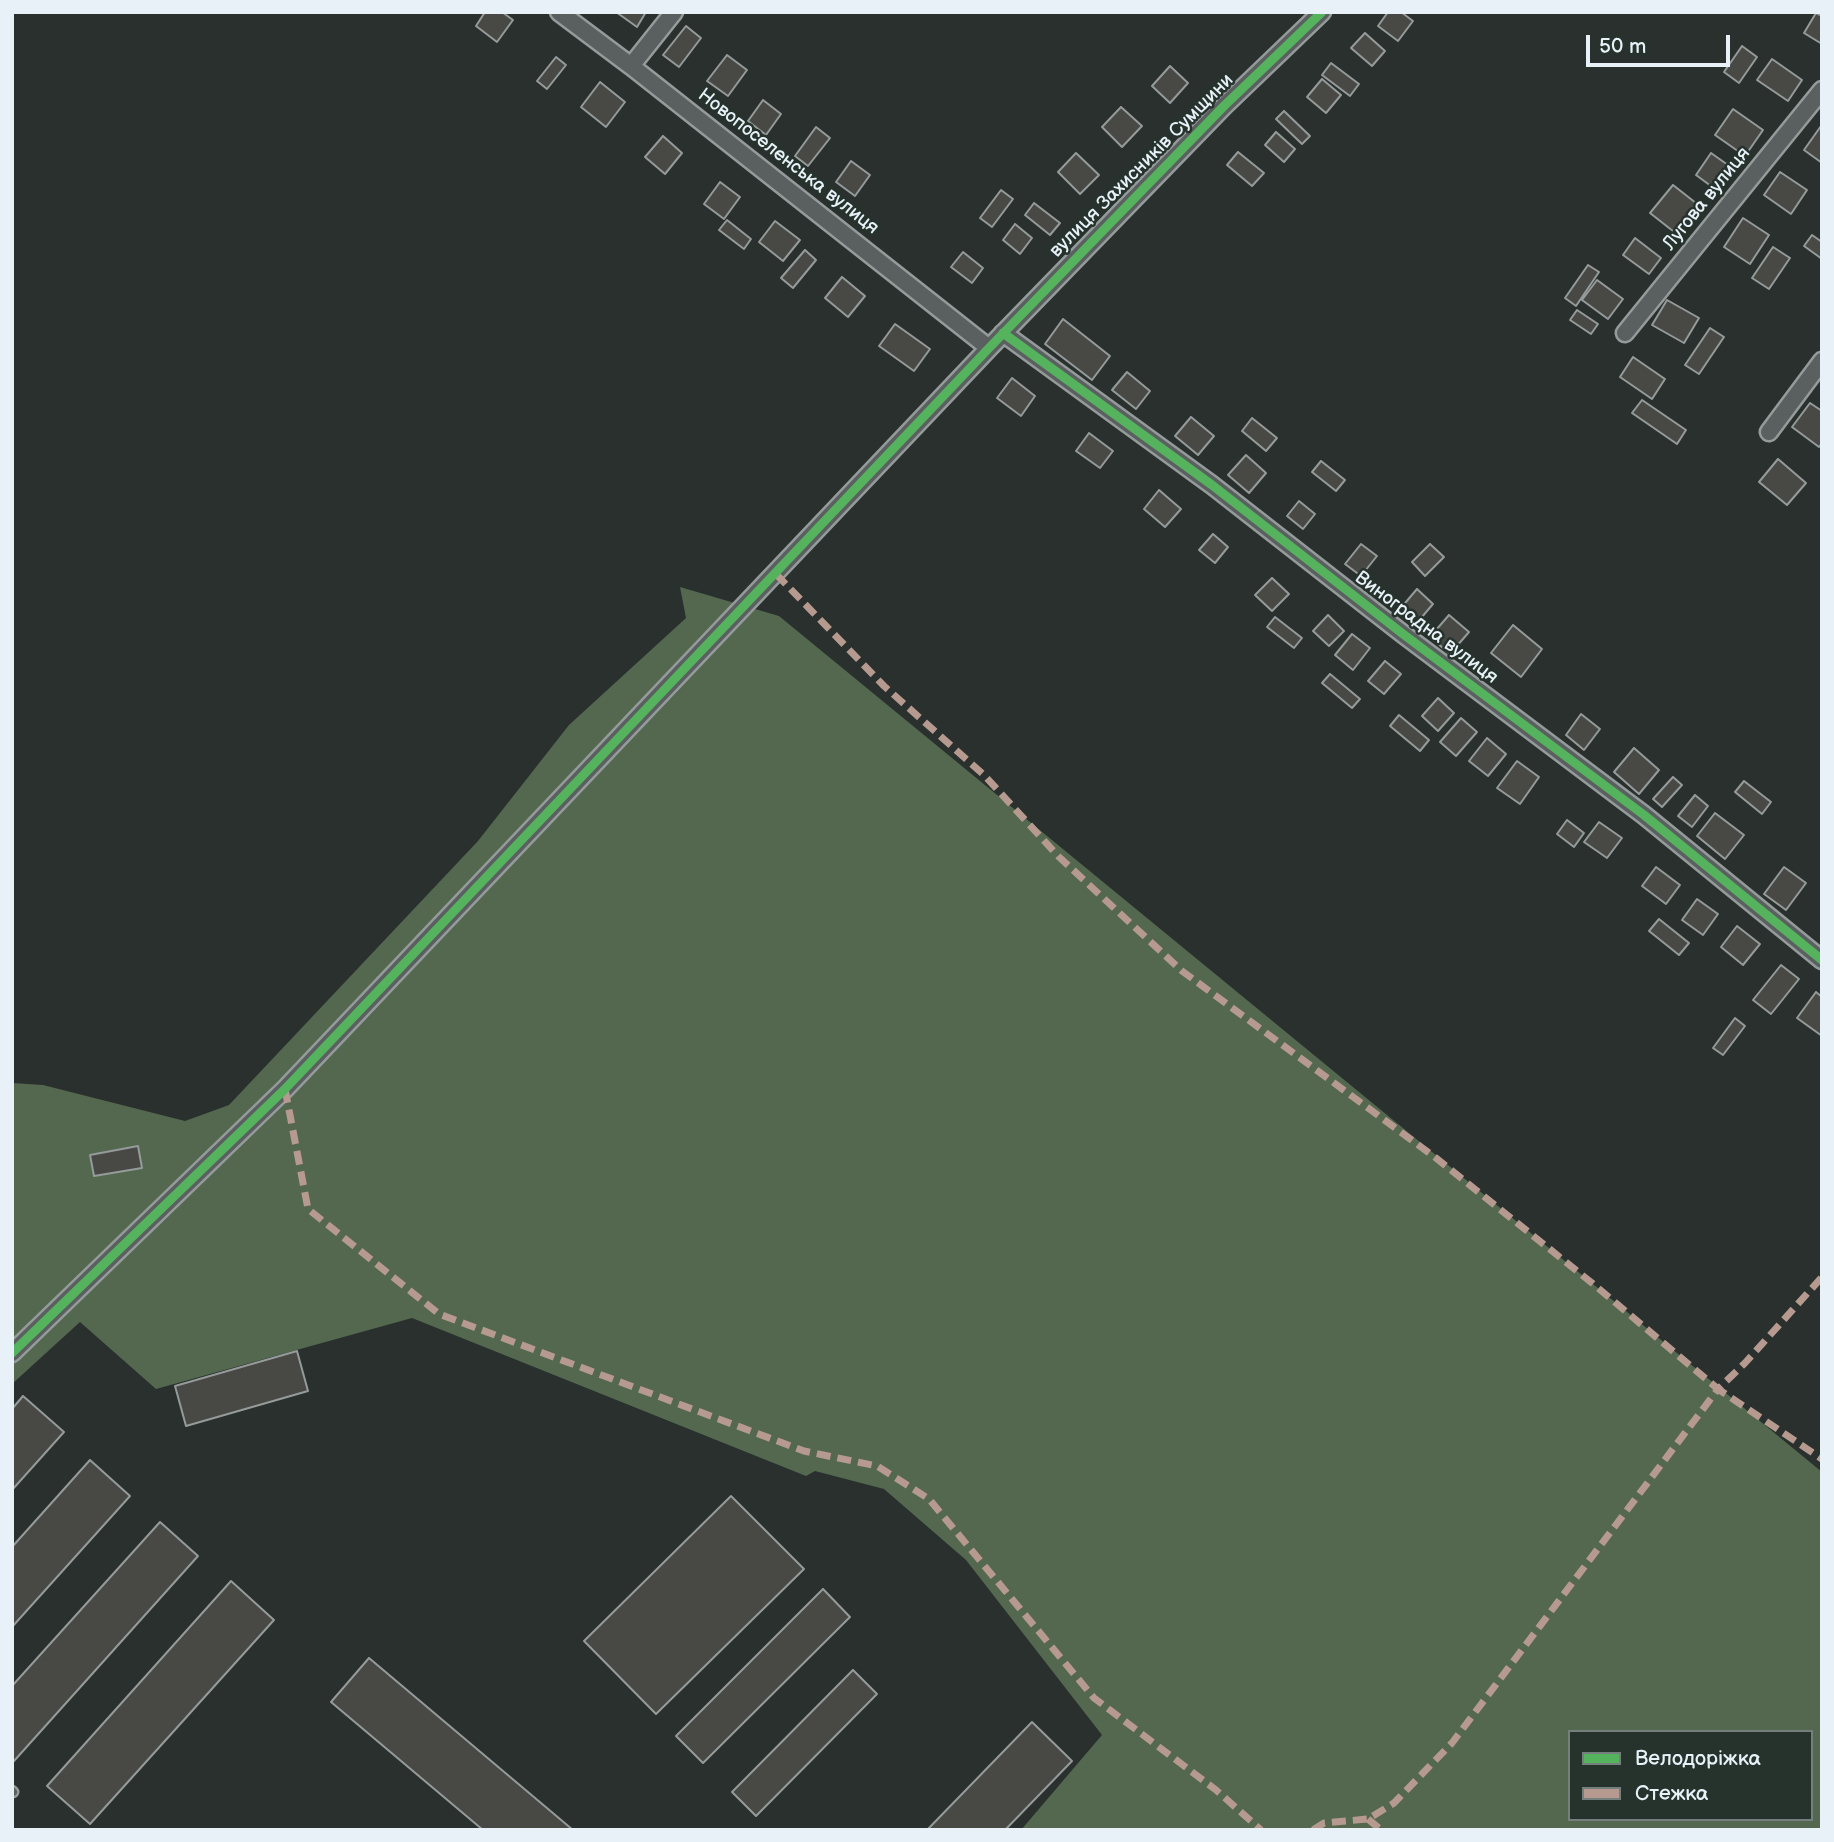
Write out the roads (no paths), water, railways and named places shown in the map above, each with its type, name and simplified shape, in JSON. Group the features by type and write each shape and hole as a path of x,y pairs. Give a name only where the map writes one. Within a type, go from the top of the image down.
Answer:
{"street":[{"name":"Новопоселенська вулиця","path":"559,12 631,65 989,348"},
{"path":"631,65 674,12"},
{"name":"вулиця Захисників Сумщини","path":"12,1353 285,1089 1003,333 1224,106 1322,12"},
{"name":"Лугова вулиця","path":"1625,334 1822,90"},
{"name":"Виноградна вулиця","path":"1003,333 1212,485 1644,815 1822,960"},
{"path":"1769,432 1822,361"}]}
